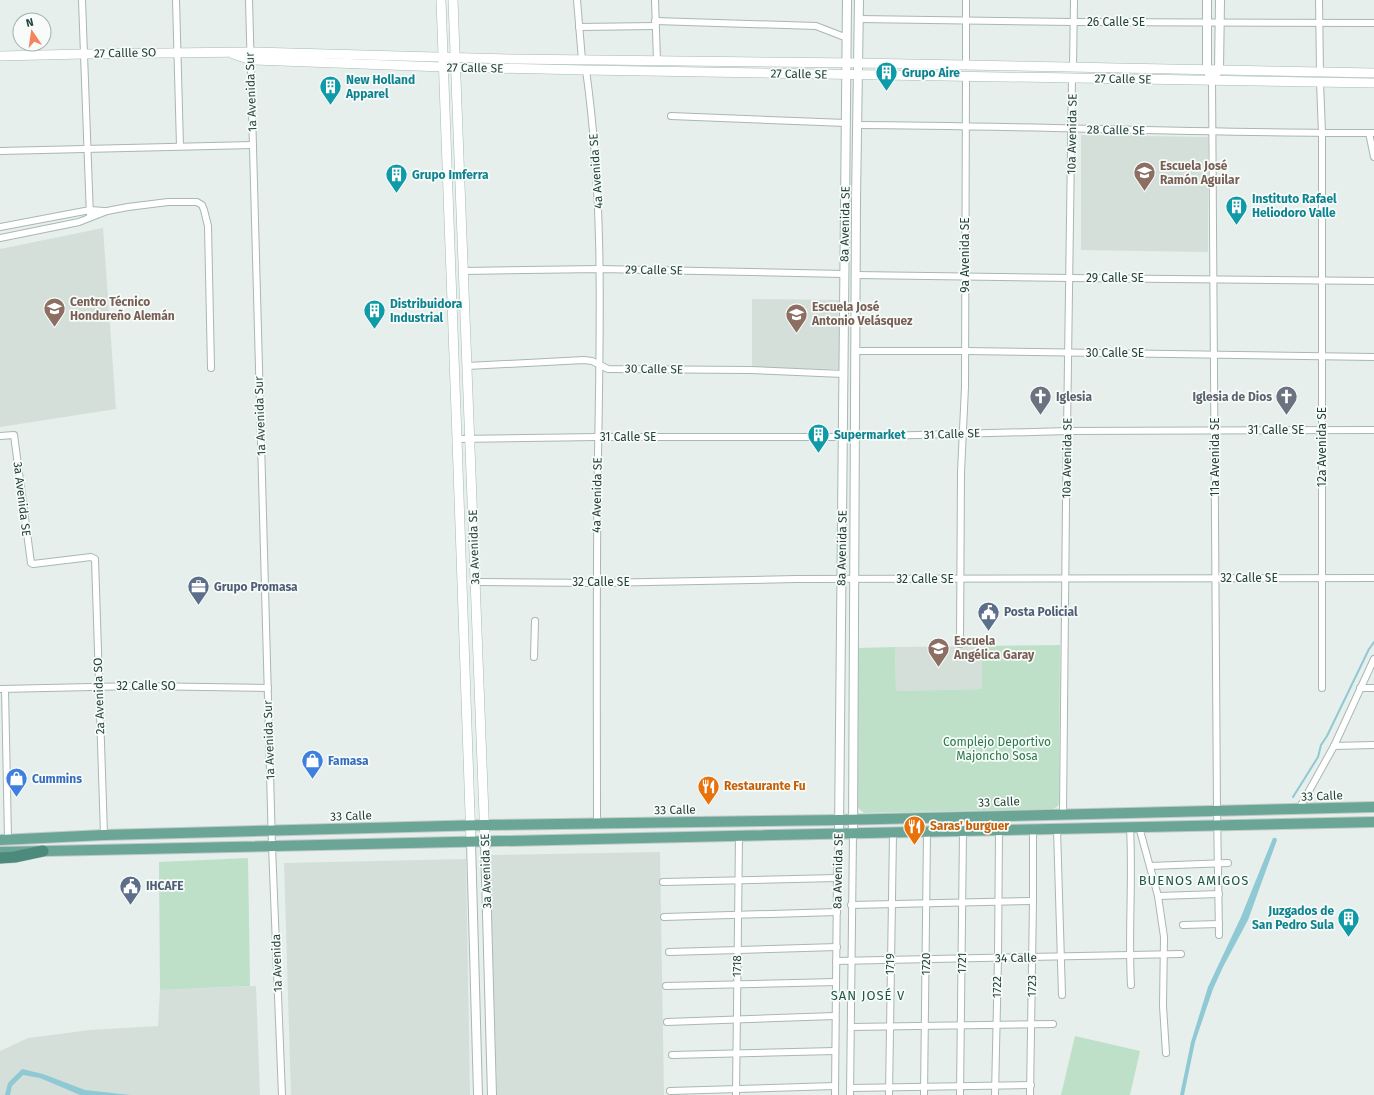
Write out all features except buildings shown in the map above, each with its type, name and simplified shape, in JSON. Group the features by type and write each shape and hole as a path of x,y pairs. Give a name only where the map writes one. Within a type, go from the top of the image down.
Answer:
{"highway":[{"path":"0,858 15,857 43,851"}],"main road":[{"name":"3a Avenida SE","path":"441,0 471,842"},
{"name":"3a Avenida SE","path":"453,0 485,842"},
{"name":"27 Callle SO","path":"0,56 225,52"},
{"name":"27 Calle SE","path":"225,52 250,56 443,67 1374,83"},
{"name":"27 Calle SE","path":"250,56 443,56 582,60 857,63 1374,73"},
{"name":"33 Calle","path":"4,840 485,825 839,820 1374,807"},
{"path":"0,852 1374,822"}],"street":[{"path":"82,0 90,214"},
{"path":"176,0 176,52 180,146"},
{"name":"1a Avenida Sur","path":"249,0 272,832"},
{"path":"577,0 582,60"},
{"path":"655,0 657,61"},
{"name":"8a Avenida SE","path":"835,1095 847,0"},
{"name":"8a Avenida SE","path":"850,1095 853,834 857,63 859,0"},
{"path":"966,0 966,65"},
{"path":"1073,67 1074,0"},
{"path":"1207,0 1207,70 1212,80 1219,70 1220,0"},
{"path":"1319,0 1320,72"},
{"name":"26 Calle SE","path":"859,19 1073,22 1374,23"},
{"path":"579,27 655,24 816,26 847,38"},
{"name":"4a Avenida SE","path":"586,70 596,160 599,213 600,365 597,583 597,824"},
{"name":"9a Avenida SE","path":"960,579 961,472 964,434 965,351 966,76"},
{"name":"10a Avenida SE","path":"1063,814 1072,78"},
{"name":"11a Avenida SE","path":"1212,80 1219,934"},
{"name":"12a Avenida SE","path":"1320,82 1322,133 1322,688"},
{"path":"671,116 846,123"},
{"name":"28 Calle SE","path":"857,125 1072,128 1213,132 1371,133"},
{"path":"1371,133 1374,157"},
{"path":"0,151 253,145"},
{"path":"90,214 79,222 1,238 0,228 128,207 168,202 197,202 202,205 207,217 208,226 211,368"},
{"name":"29 Calle SE","path":"463,271 599,269 844,274"},
{"name":"29 Calle SE","path":"856,275 1374,280"},
{"name":"30 Calle SE","path":"856,351 965,351 1374,357"},
{"name":"30 Calle SE","path":"467,366 584,360 608,369 750,370 843,374"},
{"name":"31 Calle SE","path":"457,439 598,437 843,438 1068,431 1374,430"},
{"name":"3a Avenida SE","path":"0,436 14,435 31,563 94,557"},
{"name":"2a Avenida SO","path":"94,557 104,836"},
{"name":"32 Calle SE","path":"475,582 597,583 841,579 1374,578"},
{"path":"960,579 960,644"},
{"path":"534,621 534,657"},
{"path":"1299,809 1334,746 1374,659"},
{"name":"32 Calle SO","path":"2,689 207,686 268,688"},
{"path":"1360,688 1374,688"},
{"path":"2,689 4,840"},
{"path":"1334,746 1374,745"},
{"path":"1134,828 1150,866 1158,896 1164,937 1163,1006 1166,1053"},
{"path":"1131,985 1129,955 1130,896 1134,828"},
{"path":"1057,829 1062,995"},
{"name":"1722","path":"995,1095 999,830"},
{"name":"1723","path":"1030,1095 1033,830"},
{"name":"1721","path":"960,1095 963,831"},
{"name":"1a Avenida","path":"272,832 282,1095"},
{"name":"1720","path":"924,1095 927,832"},
{"name":"1719","path":"889,1095 892,833"},
{"name":"1718","path":"736,1092 739,836"},
{"name":"3a Avenida SE","path":"471,842 478,1095"},
{"name":"3a Avenida SE","path":"485,842 492,1095"},
{"path":"1150,866 1228,862"},
{"path":"663,882 837,878"},
{"path":"1158,896 1218,894"},
{"path":"852,905 1033,902"},
{"path":"664,917 837,912"},
{"path":"1183,925 1219,924"},
{"path":"669,952 837,947"},
{"name":"34 Calle","path":"836,961 852,962 1181,954"},
{"path":"666,986 836,982"},
{"path":"667,1022 835,1016"},
{"path":"851,1027 1052,1024"},
{"path":"672,1055 835,1051"},
{"path":"851,1088 1031,1085"},
{"path":"670,1091 736,1092 835,1086"}],"shaded area":[{"name":"Escuela José Ramón Aguilar","path":"1081,135 1208,137 1208,252 1081,250"},
{"name":"Centro Técnico Hondureño Alemán","path":"103,228 116,409 0,427 0,249"},
{"name":"Escuela José Antonio Velásquez","path":"752,299 840,300 839,369 752,368"},
{"name":"Escuela Angélica Garay","path":"982,646 982,689 896,691 895,647"},
{"path":"660,852 664,1095 497,1095 490,855"},
{"path":"466,859 470,1095 291,1095 284,863"},
{"path":"256,986 260,1095 0,1095 0,1051 28,1038 90,1030 158,1026 160,990"}],"green space":[{"name":"Complejo Deportivo Majoncho Sosa","path":"1060,645 1059,804 1057,807 1052,809 864,813 857,807 857,648 895,647 896,691 982,689 982,646"},
{"path":"248,858 250,986 160,990 159,862"},
{"path":"1075,1036 1140,1051 1130,1095 1061,1095"}],"water":[{"path":"1273,838 1276,838 1277,840 1248,920 1213,989 1195,1042 1184,1095 1180,1095 1191,1042 1208,987 1241,917"},
{"path":"22,1069 43,1074 85,1090 130,1095 80,1095 40,1078 23,1075 12,1086 10,1095 5,1095 8,1083"}],"waterway":[{"path":"1293,797 1318,757 1321,745 1327,736 1369,649 1374,642"}],"place":[{"name":"Grupo Aire","path":"886,92"},
{"name":"New Holland Apparel","path":"331,106"},
{"name":"Escuela José Ramón Aguilar","path":"1145,192"},
{"name":"Grupo Imferra","path":"396,194"},
{"name":"Instituto Rafael Heliodoro Valle","path":"1237,226"},
{"name":"Centro Técnico Hondureño Alemán","path":"55,328"},
{"name":"Distribuidora Industrial","path":"375,330"},
{"name":"Escuela José Antonio Velásquez","path":"796,334"},
{"name":"Iglesia","path":"1041,416"},
{"name":"Iglesia de Dios","path":"1287,416"},
{"name":"Supermarket","path":"818,454"},
{"name":"Grupo Promasa","path":"199,606"},
{"name":"Posta Policial","path":"989,632"},
{"name":"Escuela Angélica Garay","path":"939,668"},
{"name":"Famasa","path":"313,780"},
{"name":"Cummins","path":"16,798"},
{"name":"Restaurante Fu","path":"709,806"},
{"name":"Saras' burguer","path":"915,846"},
{"name":"IHCAFE","path":"131,906"},
{"name":"Juzgados de San Pedro Sula","path":"1349,938"}],"district":[{"name":"BUENOS AMIGOS","path":"1194,880"},
{"name":"SAN JOSÉ V","path":"868,995"}]}
